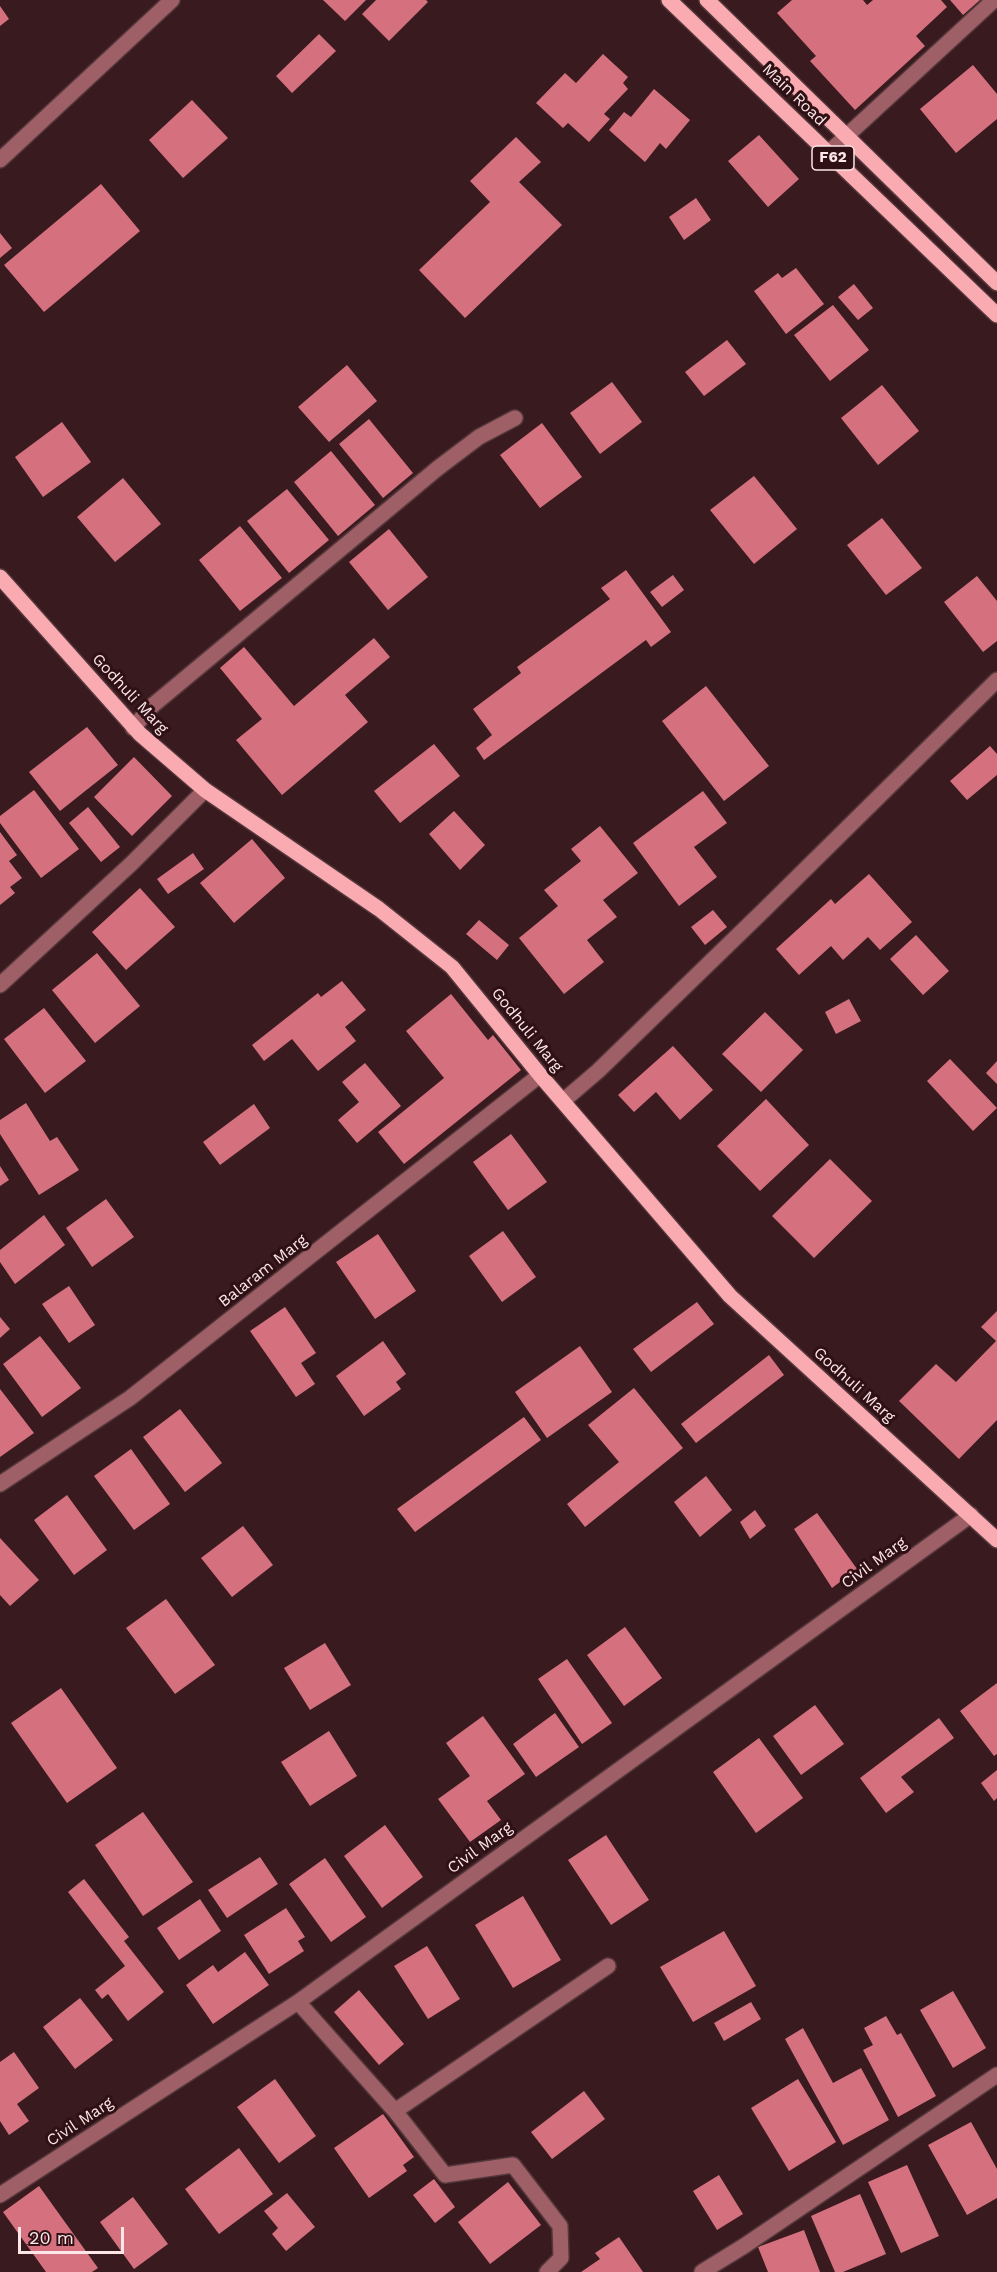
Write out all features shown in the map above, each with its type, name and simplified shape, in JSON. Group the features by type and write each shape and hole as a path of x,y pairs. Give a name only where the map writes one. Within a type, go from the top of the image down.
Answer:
{"main road":[{"name":"Main Road","path":"669,0 997,315"},
{"name":"Main Road","path":"707,0 997,283"},
{"name":"Godhuli Marg","path":"0,577 133,728 206,790 379,909 452,967 540,1075 730,1296 997,1540"}],"street":[{"path":"0,160 172,0"},
{"path":"828,153 994,0"},
{"path":"133,728 152,706 438,468 479,437 515,418"},
{"path":"562,1101 598,1071 997,680"},
{"path":"0,985 131,864 206,790"},
{"name":"Balaram Marg","path":"0,1484 130,1398 540,1075"},
{"name":"Civil Marg","path":"0,2195 298,2002 971,1515"},
{"path":"395,2111 608,1966"},
{"path":"298,2002 395,2111 445,2175 513,2165 560,2226 561,2258 547,2272"},
{"path":"702,2272 997,2075"}],"building":[{"path":"323,0 366,0 345,21"},
{"path":"376,0 426,0 428,2 389,41 362,14"},
{"path":"792,0 863,0 867,5 873,0 941,0 947,7 916,36 925,46 855,110 810,61 816,56 777,13"},
{"path":"950,0 980,0 963,15"},
{"path":"0,6 9,19 0,26"},
{"path":"319,34 336,51 292,93 276,76"},
{"path":"603,54 628,77 623,83 628,89 604,114 610,119 589,142 568,123 563,128 536,103 565,73 576,83"},
{"path":"973,65 997,94 997,119 956,153 920,109"},
{"path":"654,89 690,120 666,149 660,143 645,162 609,130 624,112 631,117"},
{"path":"192,100 228,138 183,178 149,140"},
{"path":"759,135 799,179 768,207 728,161"},
{"path":"516,137 541,162 519,182 562,225 465,318 419,270 490,202 470,181"},
{"path":"101,184 140,231 44,312 4,265"},
{"path":"696,198 711,220 684,240 669,217"},
{"path":"0,233 12,248 0,258"},
{"path":"796,268 824,304 786,334 754,291 778,273 782,278"},
{"path":"854,284 873,308 858,320 838,297"},
{"path":"833,305 869,350 830,381 794,335"},
{"path":"727,340 746,364 704,396 685,372"},
{"path":"347,365 377,401 329,442 298,407"},
{"path":"612,382 642,422 600,454 570,413"},
{"path":"882,385 919,431 878,465 841,418"},
{"path":"369,419 413,473 383,498 339,444"},
{"path":"62,422 91,462 43,497 15,457"},
{"path":"542,423 582,477 540,508 500,455"},
{"path":"331,451 375,505 338,536 294,482"},
{"path":"754,476 797,529 754,564 710,510"},
{"path":"123,478 161,524 115,562 77,517"},
{"path":"287,489 329,540 289,573 247,521"},
{"path":"882,518 922,568 886,595 847,545"},
{"path":"240,526 282,578 240,611 199,560"},
{"path":"389,529 428,577 388,610 349,562"},
{"path":"626,570 671,632 651,647 646,640 484,760 476,748 492,735 473,709 521,673 517,667 610,599 601,588"},
{"path":"673,575 684,590 662,607 650,592"},
{"path":"977,576 997,601 997,641 983,652 944,602"},
{"path":"374,638 390,657 345,695 368,722 282,795 236,740 262,719 220,668 244,647 294,706"},
{"path":"706,686 769,766 724,801 662,721"},
{"path":"87,727 118,765 60,811 29,772"},
{"path":"434,744 460,776 400,823 374,791"},
{"path":"990,746 997,754 997,775 967,800 950,781"},
{"path":"134,757 172,796 132,836 94,797"},
{"path":"34,790 79,849 41,878 0,823 0,816"},
{"path":"703,791 727,823 694,847 717,877 679,906 633,843"},
{"path":"88,807 120,847 101,862 69,823"},
{"path":"454,811 485,845 460,870 429,834"},
{"path":"600,826 638,873 603,900 617,917 587,940 604,962 564,994 519,938 558,906 544,890 581,861 571,849"},
{"path":"0,832 17,855 9,861 22,878 10,887 15,893 0,905"},
{"path":"252,839 285,878 234,923 200,883"},
{"path":"193,853 204,869 168,894 157,879"},
{"path":"869,874 912,922 880,950 868,937 843,960 831,946 799,975 776,949 831,899 835,904"},
{"path":"140,888 175,927 126,970 92,932"},
{"path":"713,910 727,927 705,945 691,927"},
{"path":"479,920 509,945 497,960 466,934"},
{"path":"916,935 949,971 923,995 890,959"},
{"path":"97,953 140,1006 95,1043 52,990"},
{"path":"342,981 366,1010 345,1027 356,1041 318,1071 292,1039 264,1061 252,1045 318,993 321,997"},
{"path":"451,994 488,1040 493,1035 521,1070 404,1164 378,1132 444,1078 406,1031"},
{"path":"849,999 861,1021 836,1034 825,1012"},
{"path":"44,1008 86,1061 45,1093 4,1039"},
{"path":"765,1012 803,1050 761,1092 722,1054"},
{"path":"673,1046 713,1090 680,1120 656,1092 634,1112 618,1095"},
{"path":"950,1059 997,1108 973,1131 927,1081"},
{"path":"997,1061 997,1084 986,1073"},
{"path":"365,1063 401,1106 357,1143 338,1120 359,1102 342,1082"},
{"path":"766,1099 809,1145 760,1191 717,1146"},
{"path":"26,1103 50,1141 57,1137 79,1170 39,1195 0,1134 0,1120"},
{"path":"254,1104 270,1128 220,1165 203,1142"},
{"path":"511,1134 547,1182 508,1210 473,1162"},
{"path":"830,1159 872,1201 814,1258 772,1216"},
{"path":"0,1166 9,1180 0,1186"},
{"path":"106,1199 134,1237 92,1267 66,1228"},
{"path":"44,1215 65,1245 15,1284 0,1262 0,1250"},
{"path":"503,1231 536,1277 502,1302 469,1256"},
{"path":"378,1234 416,1291 375,1319 336,1262"},
{"path":"69,1286 95,1325 69,1343 42,1304"},
{"path":"697,1302 714,1324 651,1372 633,1349"},
{"path":"285,1307 316,1353 301,1363 315,1384 296,1397 250,1331"},
{"path":"997,1311 997,1420 959,1459 899,1401 936,1364 956,1382 996,1341 981,1327"},
{"path":"0,1317 10,1329 0,1338"},
{"path":"40,1336 81,1388 42,1417 3,1364"},
{"path":"383,1341 406,1374 396,1382 401,1389 364,1416 336,1376"},
{"path":"580,1346 612,1392 547,1438 515,1392"},
{"path":"769,1355 784,1375 696,1443 681,1424"},
{"path":"634,1388 683,1448 585,1527 567,1504 619,1462 588,1425"},
{"path":"0,1389 34,1433 0,1457"},
{"path":"180,1409 222,1463 185,1492 143,1437"},
{"path":"524,1417 541,1440 415,1532 397,1509"},
{"path":"131,1449 170,1504 134,1530 94,1476"},
{"path":"706,1476 732,1510 700,1537 674,1502"},
{"path":"67,1495 107,1550 74,1575 34,1520"},
{"path":"755,1510 766,1526 750,1539 740,1522"},
{"path":"817,1513 857,1569 832,1588 794,1529"},
{"path":"243,1526 273,1565 232,1597 201,1558"},
{"path":"0,1538 39,1580 10,1606 0,1595"},
{"path":"166,1599 215,1665 175,1694 126,1628"},
{"path":"625,1627 662,1678 624,1706 587,1655"},
{"path":"325,1643 351,1685 310,1710 284,1668"},
{"path":"567,1659 612,1723 582,1744 538,1679"},
{"path":"997,1683 997,1754 994,1756 960,1711"},
{"path":"61,1688 117,1768 67,1803 11,1723"},
{"path":"815,1705 844,1744 801,1775 773,1736"},
{"path":"555,1713 579,1747 536,1777 513,1744"},
{"path":"483,1716 525,1774 487,1801 501,1820 470,1842 438,1799 470,1776 446,1743"},
{"path":"939,1718 954,1738 901,1777 914,1792 886,1813 860,1778"},
{"path":"329,1731 357,1776 310,1806 281,1762"},
{"path":"759,1738 803,1798 756,1833 713,1772"},
{"path":"997,1770 997,1798 994,1801 981,1783"},
{"path":"143,1812 193,1882 143,1916 95,1845"},
{"path":"385,1825 423,1877 382,1908 344,1856"},
{"path":"606,1835 649,1900 611,1925 568,1860"},
{"path":"260,1857 278,1884 227,1918 208,1890"},
{"path":"325,1858 366,1917 331,1942 289,1884"},
{"path":"84,1879 129,1937 124,1941 164,1992 128,2021 108,1994 102,1999 95,1990 125,1966 68,1892"},
{"path":"523,1896 561,1960 513,1988 475,1925"},
{"path":"200,1899 221,1931 179,1960 157,1928"},
{"path":"286,1908 305,1937 298,1941 304,1951 269,1974 244,1935"},
{"path":"724,1931 756,1986 693,2022 660,1967"},
{"path":"427,1946 460,1999 428,2019 394,1966"},
{"path":"245,1952 269,1985 213,2024 186,1985 213,1965 218,1972"},
{"path":"359,1990 404,2044 379,2065 334,2012"},
{"path":"953,1991 986,2048 953,2068 920,2010"},
{"path":"80,1998 113,2040 75,2069 43,2027"},
{"path":"751,2002 761,2019 724,2041 714,2023"},
{"path":"886,2016 897,2035 901,2033 936,2096 898,2117 863,2050 873,2045 864,2028"},
{"path":"803,2028 833,2083 861,2068 889,2120 843,2145 785,2039"},
{"path":"14,2052 39,2088 17,2104 29,2121 9,2135 0,2121 0,2062"},
{"path":"275,2079 316,2136 279,2163 237,2107"},
{"path":"798,2079 836,2142 789,2171 751,2108"},
{"path":"584,2091 605,2119 552,2159 531,2132"},
{"path":"383,2114 414,2157 403,2165 407,2171 369,2198 334,2148"},
{"path":"971,2122 997,2169 997,2198 967,2215 928,2145"},
{"path":"239,2148 273,2194 219,2234 185,2189"},
{"path":"907,2165 939,2236 901,2253 868,2182"},
{"path":"719,2175 743,2214 717,2230 693,2191"},
{"path":"434,2179 455,2207 435,2223 413,2195"},
{"path":"508,2182 541,2225 490,2264 458,2222"},
{"path":"39,2186 98,2268 92,2272 46,2272 3,2212"},
{"path":"287,2193 315,2227 286,2251 272,2234 278,2228 264,2211"},
{"path":"860,2194 886,2254 843,2272 835,2272 811,2216"},
{"path":"133,2197 168,2244 134,2269 100,2222"},
{"path":"804,2230 820,2272 768,2272 758,2247"},
{"path":"619,2237 643,2272 581,2272 600,2259 595,2253"}]}
